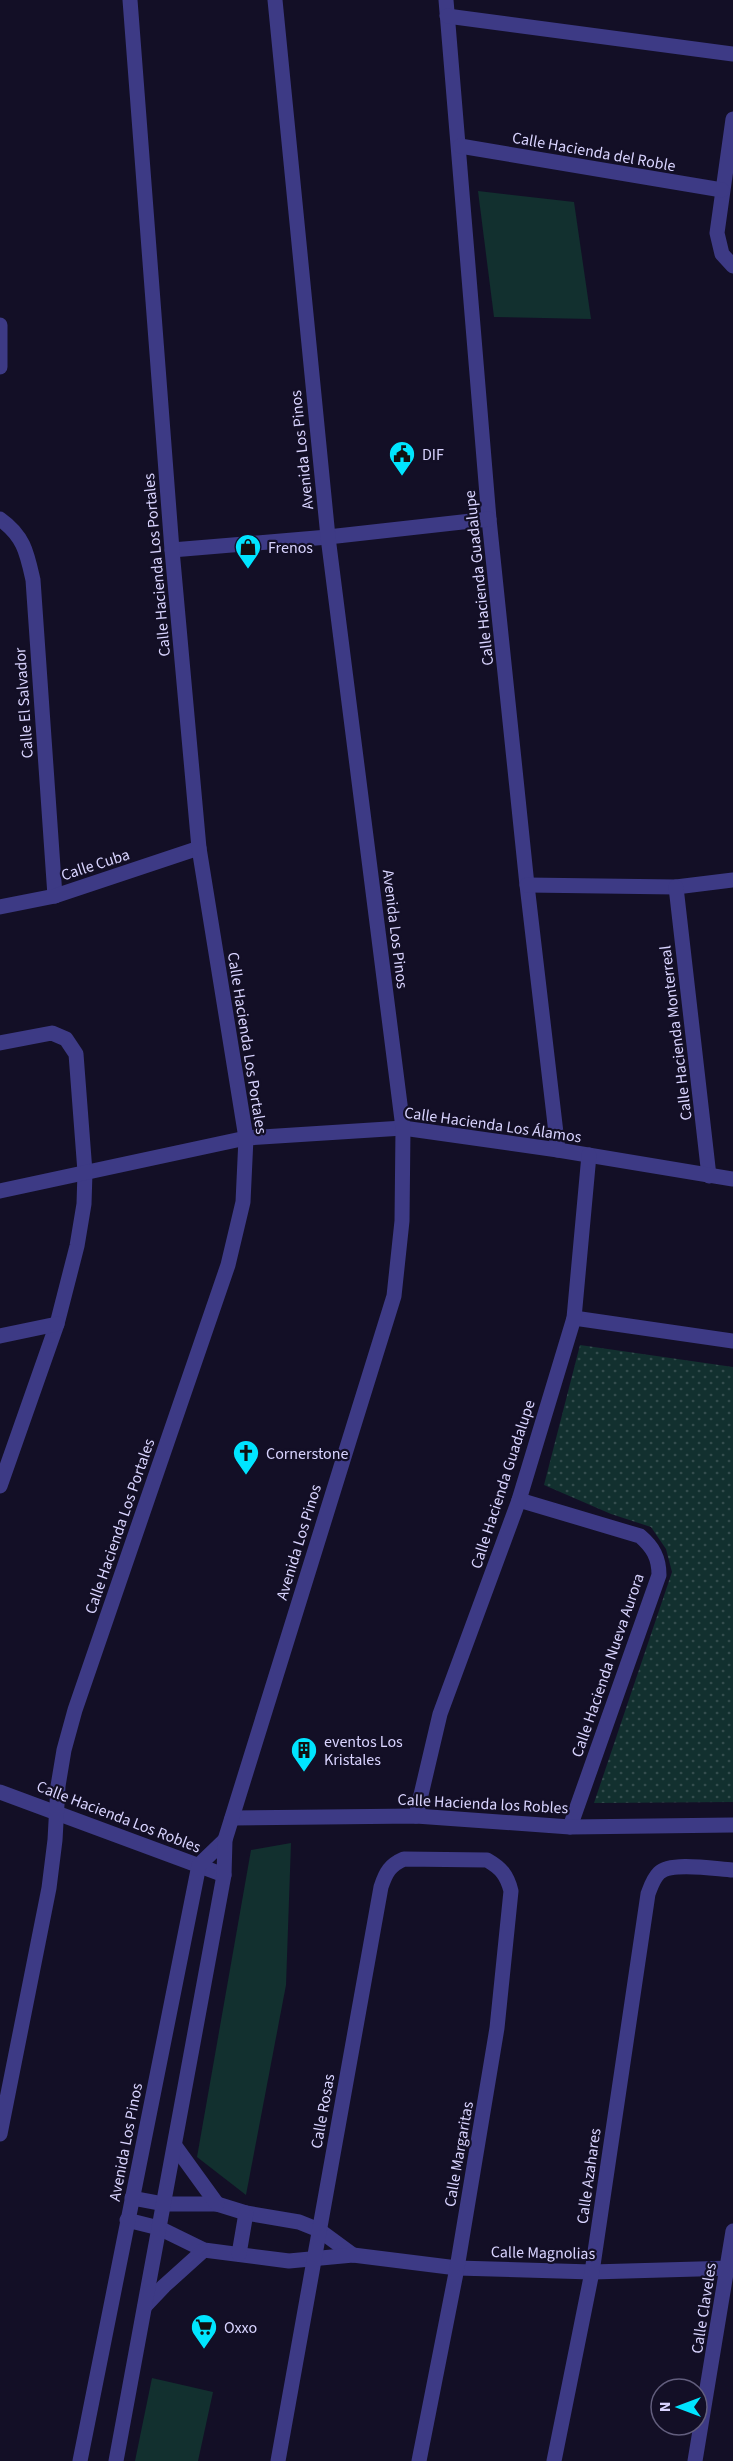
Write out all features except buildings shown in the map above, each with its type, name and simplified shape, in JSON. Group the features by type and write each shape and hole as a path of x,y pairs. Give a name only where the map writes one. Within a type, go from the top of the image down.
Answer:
{"street":[{"name":"Calle Hacienda Los Portales","path":"0,2134 49,1888 58,1786 64,1750 75,1710 228,1265 243,1202 246,1138 199,848 172,550 130,0"},
{"name":"Avenida Los Pinos","path":"116,2461 224,1875 225,1840 394,1296 402,1221 403,1128 328,537 275,0"},
{"name":"Calle Hacienda Guadalupe","path":"446,0 489,519 526,885 558,1150"},
{"path":"447,16 733,54"},
{"path":"733,120 717,233 722,254 733,266"},
{"name":"Calle Hacienda del Roble","path":"459,146 722,190"},
{"path":"0,325 0,367"},
{"name":"Calle El Salvador","path":"0,519 14,529 26,549 33,580 55,896"},
{"path":"172,550 328,537 489,519"},
{"name":"Calle Cuba","path":"0,907 55,896 199,848"},
{"path":"526,885 676,887 733,880"},
{"name":"Calle Hacienda Monterreal","path":"676,887 710,1176"},
{"path":"0,1042 52,1033 66,1039 76,1054 85,1172 84,1204 77,1246 57,1324 0,1486"},
{"name":"Calle Hacienda Los Álamos","path":"0,1191 246,1138 403,1128 558,1150 733,1179"},
{"name":"Calle Hacienda Guadalupe","path":"416,1816 440,1714 519,1500 574,1318 589,1155"},
{"path":"574,1318 733,1341"},
{"path":"0,1336 57,1324"},
{"name":"Calle Hacienda Nueva Aurora","path":"519,1500 640,1536 650,1545 659,1567 659,1575 570,1827"},
{"name":"Calle Hacienda Los Robles","path":"0,1792 224,1875"},
{"name":"Calle Hacienda los Robles","path":"232,1818 416,1816 570,1827 733,1825"},
{"name":"Avenida Los Pinos","path":"80,2461 198,1865 225,1840"},
{"name":"Calle Rosas","path":"278,2461 381,1887 386,1872 395,1863 404,1859 487,1860"},
{"name":"Calle Margaritas","path":"419,2461 457,2268 497,2028 511,1891 507,1877 499,1866 487,1860"},
{"name":"Calle Azahares","path":"554,2461 592,2272 648,1894 659,1872 670,1866 733,1870"},
{"path":"175,2146 217,2204"},
{"name":"Calle Magnolias","path":"132,2198 164,2204 217,2204 299,2222 319,2230 353,2255"},
{"path":"239,2254 246,2212"},
{"name":"Calle Magnolias","path":"128,2220 159,2228 204,2250 289,2260 313,2260 353,2255 457,2268 592,2272 730,2267"},
{"name":"Calle Claveles","path":"695,2461 730,2267 733,2231"},
{"path":"145,2306 204,2250"}],"green space":[{"path":"478,191 574,202 591,319 494,317"},
{"path":"580,1345 733,1367 733,1802 594,1803 672,1572 666,1549 651,1527 611,1514 544,1485"},
{"path":"291,1843 286,1985 246,2195 197,2157 251,1850"},
{"path":"152,2378 213,2392 198,2461 135,2461"}],"place":[{"name":"DIF","path":"402,477"},
{"name":"Frenos","path":"248,570"},
{"name":"Cornerstone","path":"246,1476"},
{"name":"eventos Los Kristales","path":"304,1773"},
{"name":"Oxxo","path":"204,2350"}]}
